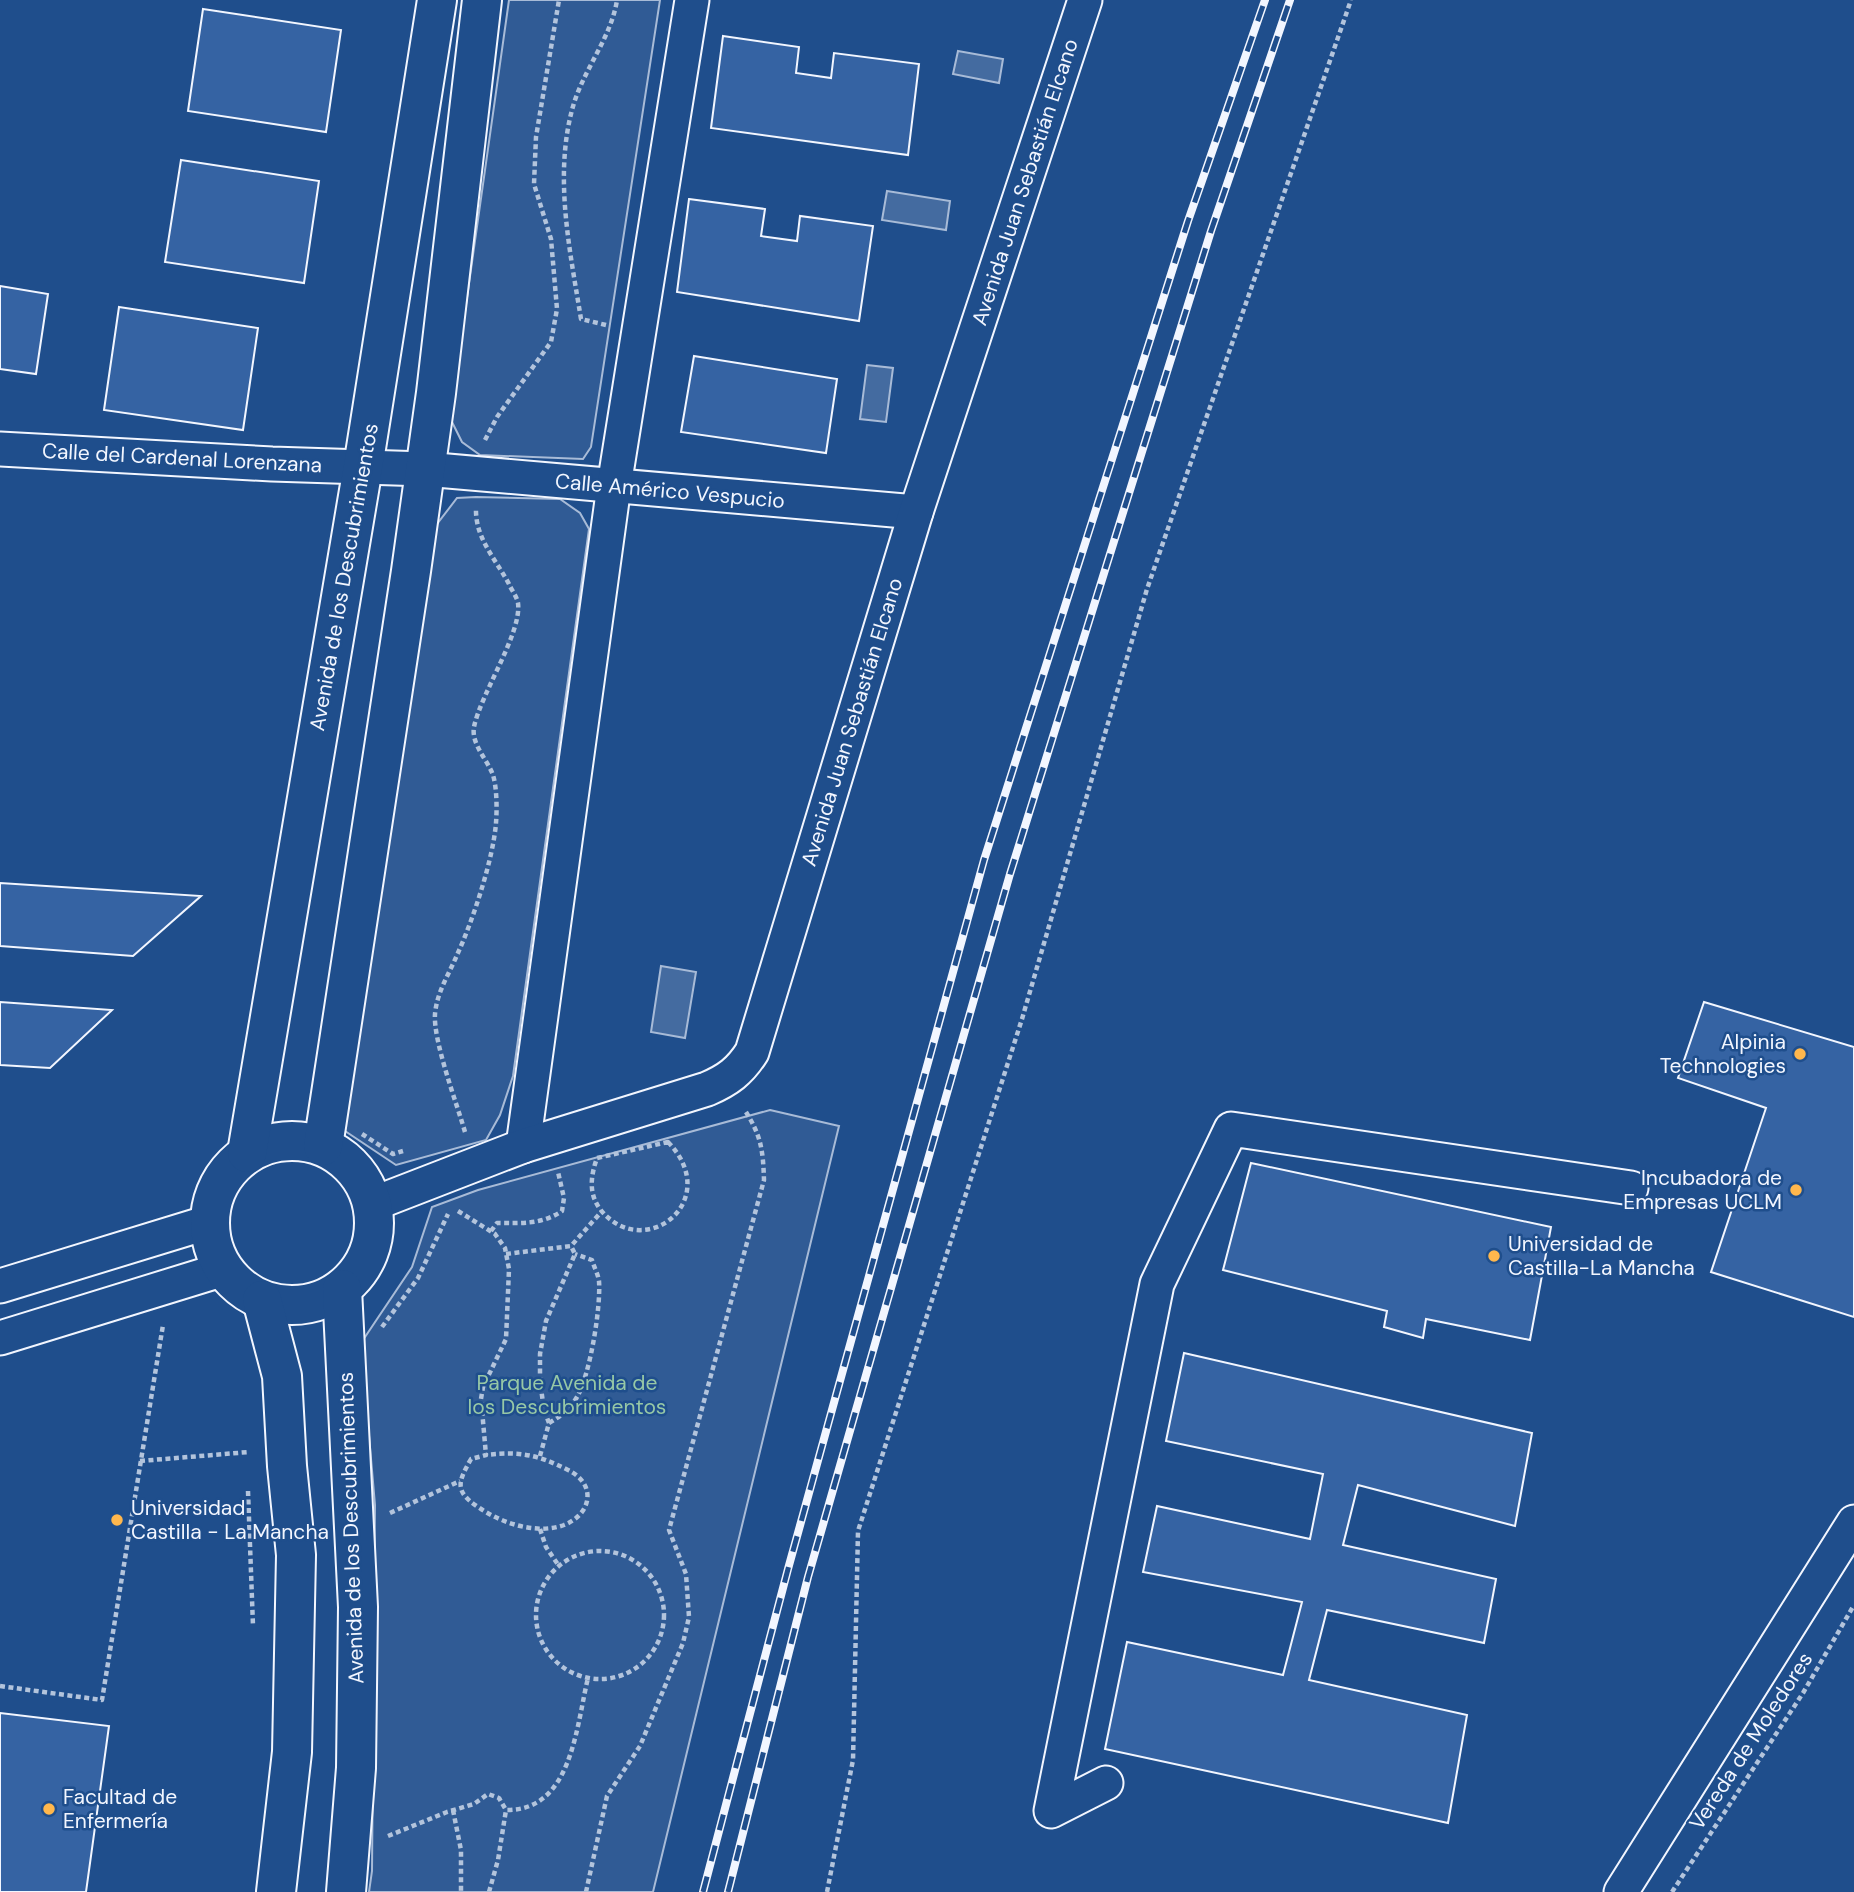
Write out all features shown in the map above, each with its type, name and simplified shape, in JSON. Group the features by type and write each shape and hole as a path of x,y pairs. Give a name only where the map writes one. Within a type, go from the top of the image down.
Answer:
{"street":[{"name":"Avenida de los Descubrimientos","path":"247,1153 363,467 437,0"},
{"path":"339,1137 271,1143 247,1153 227,1172 214,1196 209,1222 214,1247 224,1269 241,1287 262,1300 290,1305 317,1301 342,1289 359,1272 370,1252 375,1228 373,1204 363,1180 345,1160 339,1137 436,393 482,0"},
{"path":"536,1142 614,485 692,0"},
{"name":"Avenida Juan Sebastián Elcano","path":"373,1204 536,1142 707,1089 725,1081 741,1068 752,1052 916,512 1085,0"},
{"name":"Calle del Cardenal Lorenzana","path":"0,449 272,464 425,469"},
{"name":"Calle Américo Vespucio","path":"425,469 916,512"},
{"path":"1106,1783 1051,1811 1157,1284 1231,1129 1631,1188"},
{"path":"0,1286 209,1222"},
{"path":"0,1338 224,1269"},
{"name":"Avenida de los Descubrimientos","path":"342,1289 358,1607 356,1768 346,1892"},
{"path":"262,1300 282,1376 296,1555 292,1752 276,1892"},
{"path":"1621,1892 1854,1522"}],"path":[{"path":"486,1455 481,1399 483,1387 506,1339 509,1269 505,1248 491,1231 451,1206 469,1145 436,1032 435,1014 442,984 457,955 480,890 496,822 493,776 473,735 477,716 515,626 518,602 481,538 476,521 480,455 488,430 551,342 557,309 551,239 534,184 536,137 559,0"},
{"path":"617,0 615,15 587,71 572,109 563,177 570,256 581,319 638,332"},
{"path":"827,1892 853,1760 858,1531 1022,1019 1147,589 1351,0"},
{"path":"586,1892 607,1796 640,1746 683,1643 689,1616 686,1574 669,1530 764,1180 763,1149 757,1129 725,1081"},
{"path":"339,1137 393,1154 415,1147"},
{"path":"491,1231 497,1223 531,1223 550,1219 562,1211 564,1198 536,1142"},
{"path":"668,1142 679,1154 686,1167 688,1183 678,1212 666,1223 652,1229 636,1230 620,1226 606,1218 602,1211 591,1189 597,1157 668,1142"},
{"path":"506,1254 571,1246 602,1211"},
{"path":"549,1423 564,1414 578,1396 595,1328 599,1279 592,1260 575,1254 571,1246"},
{"path":"540,1456 549,1423 544,1410 540,1381 540,1354 546,1321 575,1254"},
{"path":"0,1686 102,1699 169,1286"},
{"path":"140,1461 287,1449"},
{"path":"505,1453 540,1456 574,1473 588,1492 588,1500 578,1518 562,1526 540,1529 512,1524 486,1513 467,1500 460,1491 460,1481 471,1459 505,1453"},
{"path":"540,1529 546,1547 559,1566"},
{"path":"607,1550 628,1557 645,1569 657,1586 664,1605 664,1626 657,1646 644,1661 627,1673 607,1678 588,1678 567,1670 551,1656 541,1638 536,1618 539,1596 549,1576 559,1566 585,1552 607,1550"},
{"name":"Vereda de Moledores","path":"1672,1892 1803,1692 1854,1605"},
{"path":"506,1810 524,1809 545,1800 560,1780 568,1762 588,1678"},
{"path":"349,1852 474,1804 488,1794 499,1798 506,1810 498,1860 488,1892"},
{"path":"453,1810 461,1850 461,1892"}],"green space":[{"path":"509,0 660,0 591,447 583,459 480,455 462,442 450,418"},
{"path":"457,498 560,499 580,513 589,529 513,1076 500,1115 486,1140 396,1165 345,1131 345,1115 434,528"},
{"name":"Parque Avenida de los Descubrimientos","path":"770,1110 839,1126 653,1892 369,1892 372,1871 375,1505 361,1343 412,1267 432,1207 478,1190"}],"shaded area":[{"path":"958,51 1003,59 999,83 953,74"},
{"path":"887,191 950,201 946,230 882,220"},
{"path":"867,365 893,368 886,422 860,419"},
{"path":"661,966 696,972 685,1038 651,1032"}],"building":[{"path":"203,9 341,30 326,132 188,111"},
{"path":"723,36 799,47 796,73 831,78 834,53 919,64 908,155 711,128"},
{"path":"181,160 319,181 304,283 165,262"},
{"path":"689,199 765,209 761,236 797,241 800,216 873,226 859,321 677,292"},
{"path":"0,286 48,294 36,374 0,369"},
{"path":"119,307 258,328 243,430 104,410"},
{"path":"694,356 837,379 826,453 681,432"},
{"path":"0,883 201,896 133,956 0,946"},
{"path":"0,1002 112,1010 50,1068 0,1065"},
{"name":"Incubadora de Empresas UCLM","path":"1704,1002 1854,1047 1854,1317 1711,1272 1766,1108 1678,1078"},
{"path":"1251,1163 1551,1227 1530,1340 1426,1319 1423,1338 1384,1327 1387,1311 1223,1270"},
{"path":"1184,1353 1532,1433 1515,1526 1358,1485 1343,1545 1496,1579 1484,1643 1327,1610 1309,1680 1467,1715 1448,1823 1105,1749 1127,1642 1283,1675 1302,1602 1143,1572 1157,1506 1310,1539 1323,1474 1166,1441"},
{"name":"Facultad de Enfermería","path":"0,1713 109,1726 86,1892 0,1892"}],"railway":[{"path":"703,1892 788,1569 984,860 1188,221 1265,0"},
{"path":"728,1892 808,1577 1010,874 1211,231 1290,0"}],"place":[{"name":"Alpinia Technologies","path":"1800,1054"},
{"name":"Incubadora de Empresas UCLM","path":"1796,1190"},
{"name":"Universidad de Castilla-La Mancha","path":"1494,1256"},
{"name":"Universidad Castilla - La Mancha","path":"117,1520"},
{"name":"Facultad de Enfermería","path":"49,1809"}]}
